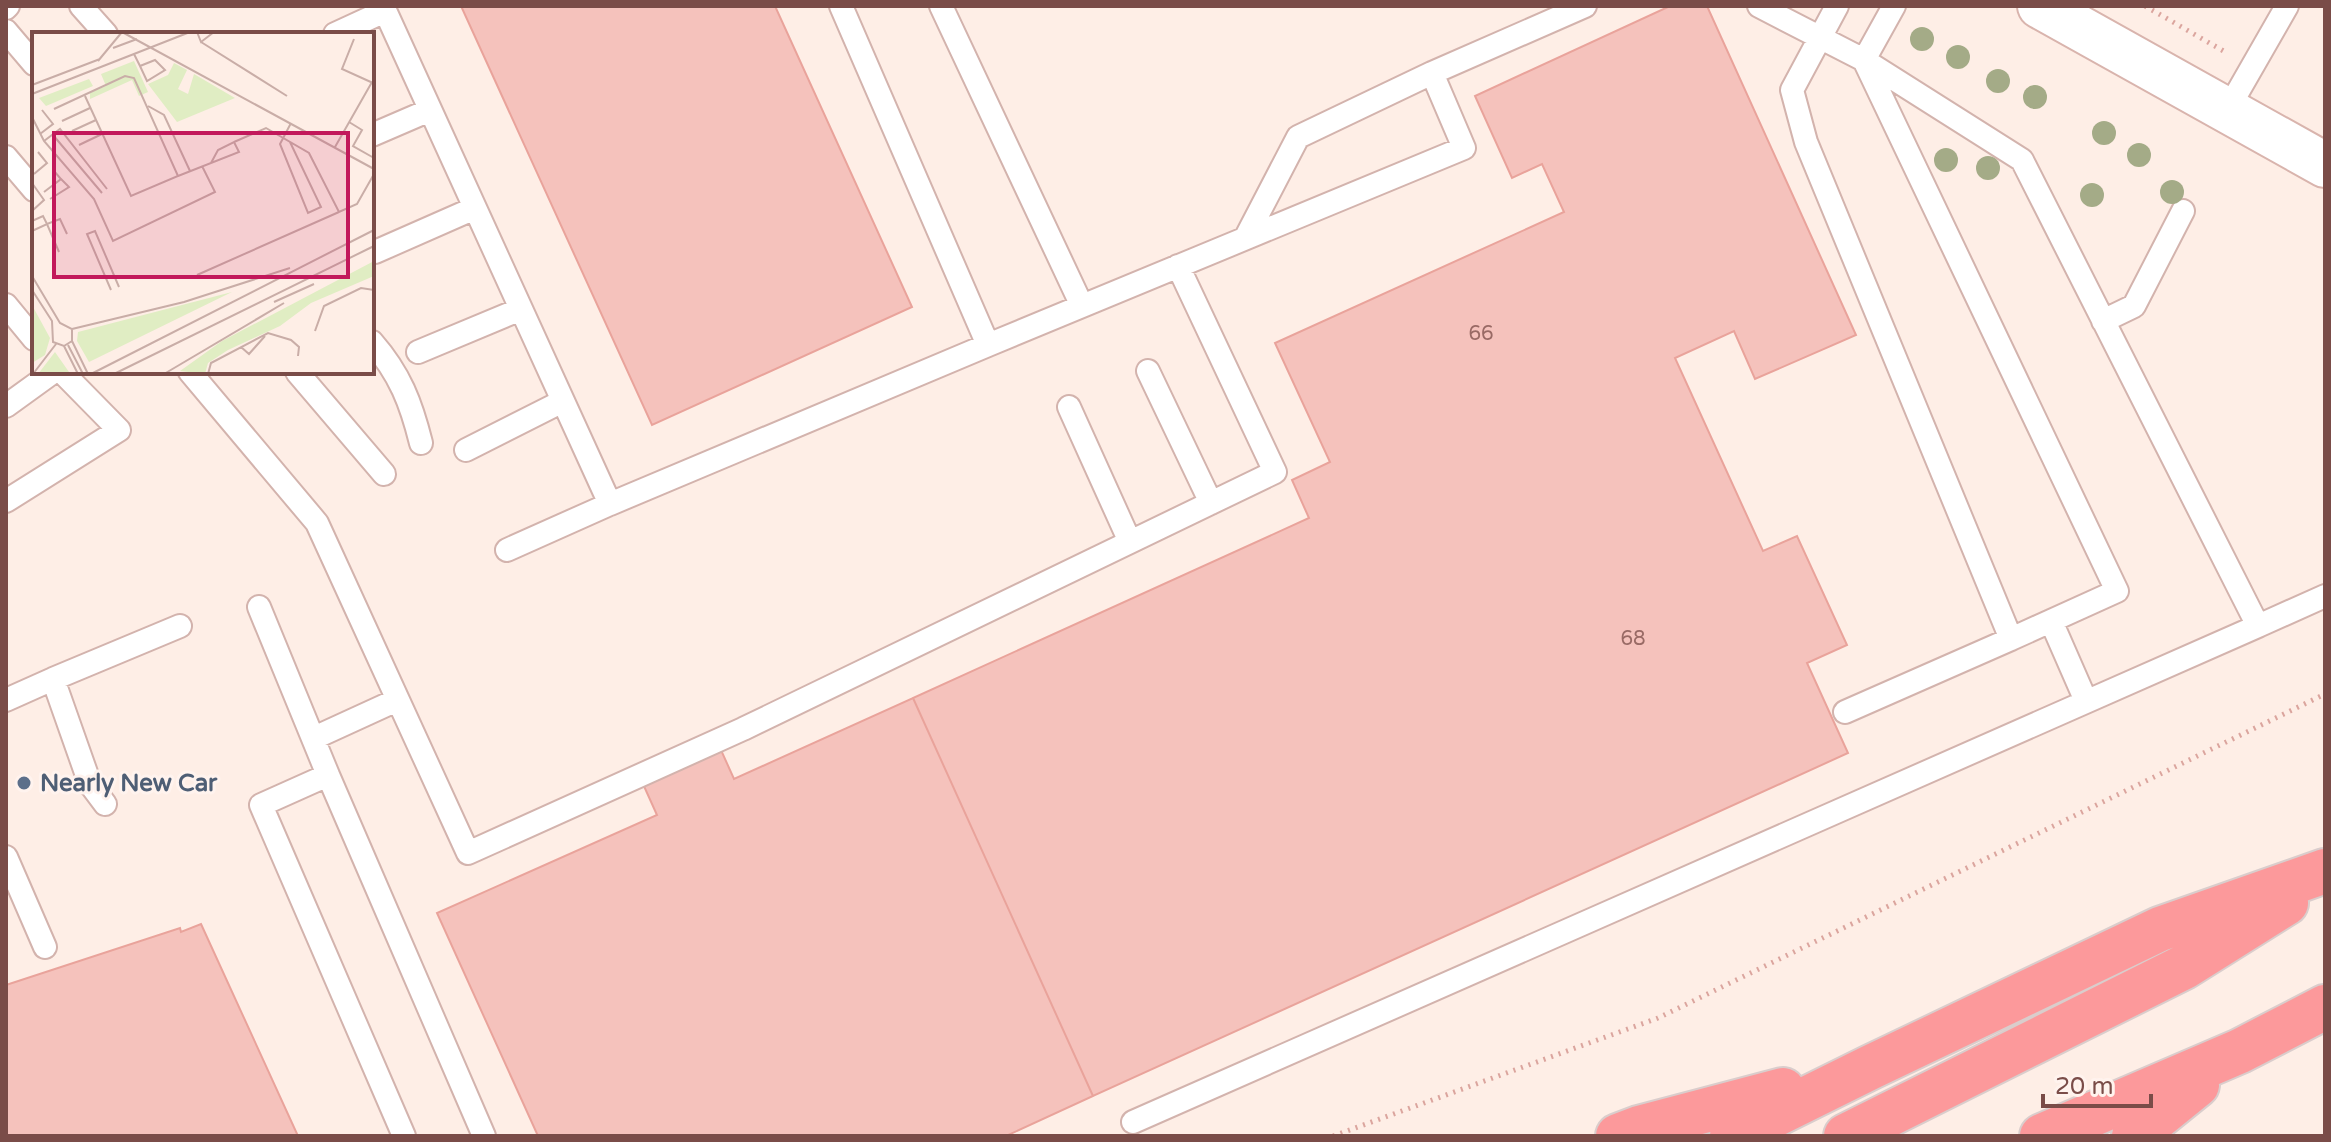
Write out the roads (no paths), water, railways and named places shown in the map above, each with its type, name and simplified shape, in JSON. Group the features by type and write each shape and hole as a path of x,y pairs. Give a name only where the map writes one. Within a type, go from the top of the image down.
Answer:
{"highway":[{"path":"1732,1136 2160,929 2325,871"},
{"path":"1846,1136 2184,967 2325,879"},
{"path":"2042,1136 2240,1051 2325,1007"},
{"path":"2134,1136 2240,1051"},
{"path":"1618,1136 1871,1067"}],"street":[{"path":"2040,6 2325,165"}],"lane":[{"path":"81,6 104,32"},
{"path":"841,6 988,345"},
{"path":"941,6 1082,306"},
{"path":"1246,237 1298,137 1432,73 1585,6"},
{"path":"1759,6 1864,60 2022,160 2258,626"},
{"path":"1837,6 1792,90 1806,142 2011,639"},
{"path":"1864,60 1894,6"},
{"path":"2228,109 2287,6"},
{"path":"339,32 384,9 610,504"},
{"path":"6,31 32,62"},
{"path":"1845,712 2117,591 1864,60"},
{"path":"507,550 988,345 1464,148 1432,73"},
{"path":"374,134 430,110"},
{"path":"6,157 32,188"},
{"path":"375,252 475,208"},
{"path":"2103,321 2134,306 2183,211"},
{"path":"192,374 317,523 468,853 743,729 1275,472 1178,266"},
{"path":"6,305 32,337"},
{"path":"418,352 521,309"},
{"path":"374,344 387,360 410,400 421,443"},
{"path":"1148,371 1211,503"},
{"path":"6,406 50,374"},
{"path":"6,501 119,430 64,374"},
{"path":"299,374 384,474"},
{"path":"466,450 563,401"},
{"path":"1069,407 1130,542"},
{"path":"1133,1122 2325,596"},
{"path":"259,607 484,1136"},
{"path":"2051,621 2086,701"},
{"path":"6,700 180,626"},
{"path":"53,679 90,784 105,804"},
{"path":"314,738 397,700"},
{"path":"328,775 261,805 404,1136"},
{"path":"8,866 45,947"}],"place":[{"name":"Nearly New Car","path":"24,783"}]}
